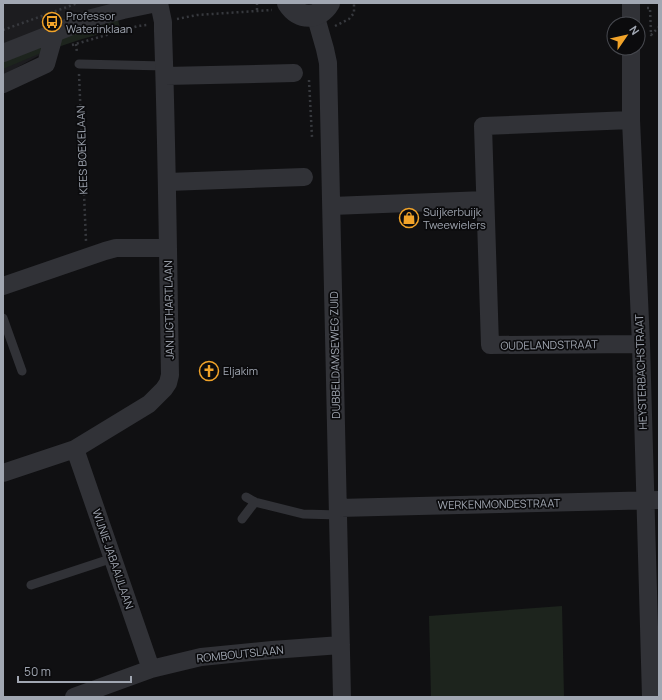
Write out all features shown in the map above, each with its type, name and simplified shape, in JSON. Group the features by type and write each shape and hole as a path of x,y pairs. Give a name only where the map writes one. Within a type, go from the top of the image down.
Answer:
{"street":[{"name":"JAN LIGTHARTLAAN","path":"75,449 149,404 164,389 168,383 170,375 165,71 163,22 158,3"},
{"path":"3,53 92,18 130,8 158,3"},
{"path":"631,3 631,16"},
{"path":"283,6 292,8 305,16 323,9"},
{"name":"DUBBELDAMSEWEG ZUID","path":"323,9 317,21 328,63 342,697"},
{"path":"3,84 46,64 55,32"},
{"name":"HEYSTERBACHSTRAAT","path":"631,56 631,120 641,344 652,500 651,697"},
{"path":"165,71 294,73"},
{"name":"OUDELANDSTRAAT","path":"631,120 483,126 490,345 641,344"},
{"path":"168,182 304,177"},
{"path":"332,206 485,200"},
{"path":"3,286 116,248 168,248"},
{"path":"3,473 75,449"},
{"name":"WIJNIE JABAAIJLAAN","path":"75,449 151,669"},
{"name":"WERKENMONDESTRAAT","path":"338,511 652,500"},
{"name":"ROMBOUTSLAAN","path":"74,697 151,669 200,657 341,645"}],"lane":[{"path":"83,64 165,71"},
{"path":"3,318 22,371"},
{"path":"246,498 255,502 303,514 338,511"},
{"path":"242,518 255,502"},
{"path":"30,585 112,558"}],"path":[{"path":"3,30 78,3"},
{"path":"257,3 257,11"},
{"path":"335,26 349,19 354,13 354,3"},
{"path":"50,51 138,26 197,15 257,11 283,6"},
{"name":"KEES BOEKELAAN","path":"76,44 83,64 87,257"}],"shaded area":[{"path":"3,3 136,3 3,75"},
{"path":"118,20 120,28 55,48 55,42 84,30"},
{"path":"41,47 41,53 3,69 3,62"},
{"path":"562,606 564,697 431,697 429,616"}],"place":[{"name":"Professor Waterinklaan","path":"52,22"},
{"name":"Suijkerbuijk Tweewielers","path":"409,218"},
{"name":"Eljakim","path":"209,371"}]}
